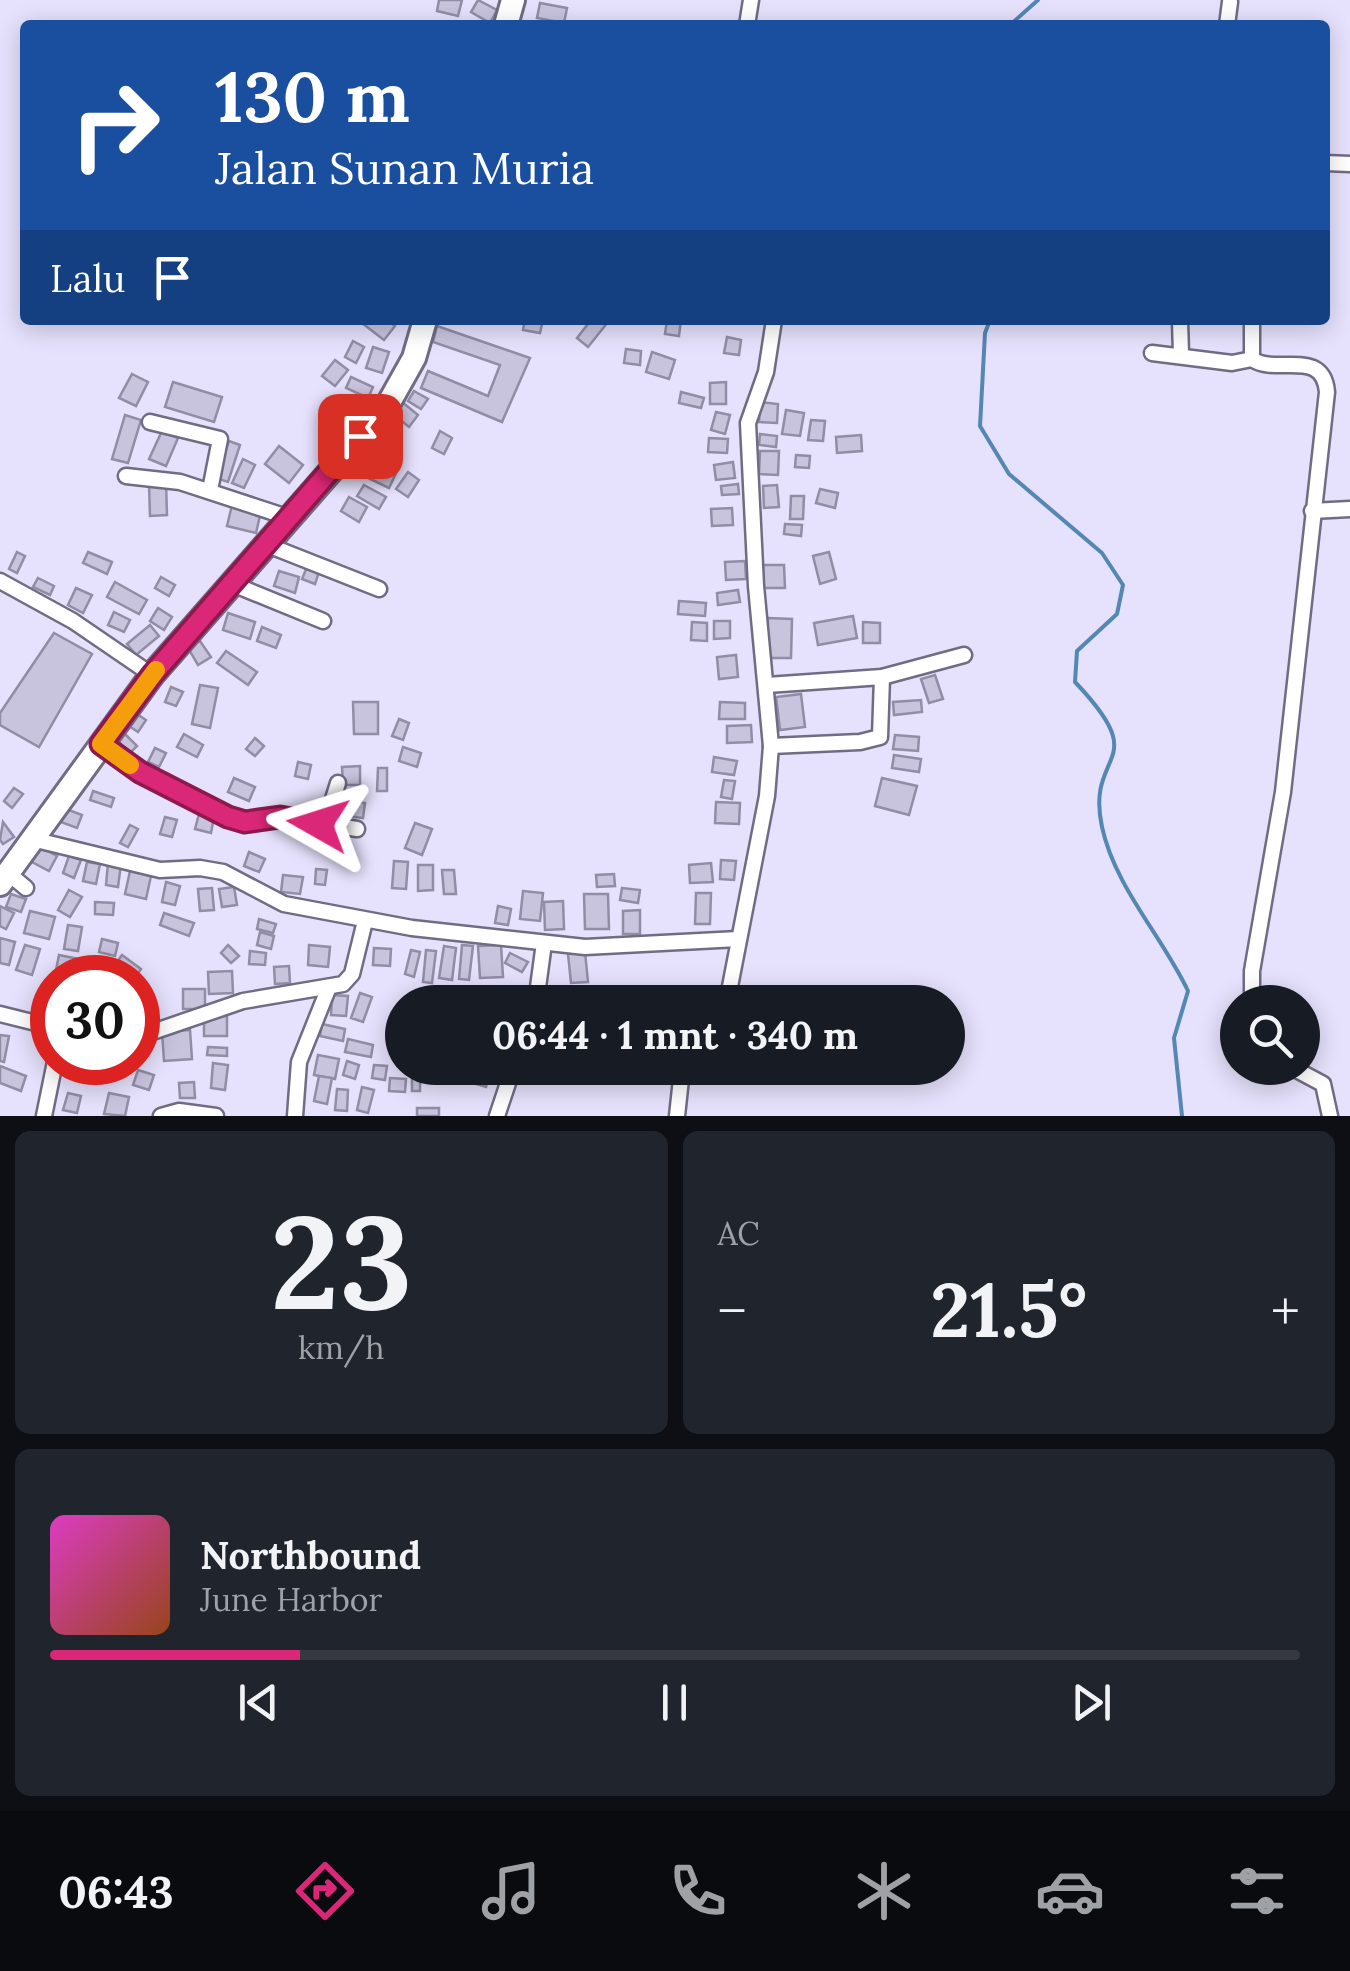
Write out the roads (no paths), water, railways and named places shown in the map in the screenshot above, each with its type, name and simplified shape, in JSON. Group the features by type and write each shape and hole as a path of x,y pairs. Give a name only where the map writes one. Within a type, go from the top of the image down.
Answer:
{"main road":[{"path":"11,882 32,838 152,675 386,408 414,358 424,325"}],"street":[{"path":"730,985 767,796 771,746 756,586 748,423 766,372 773,325"},
{"path":"1180,325 1181,354"},
{"path":"1252,325 1252,359"},
{"path":"1152,353 1232,363 1252,359 1262,364 1309,365 1327,384 1283,792 1253,985"},
{"path":"150,422 220,440 210,490"},
{"path":"126,476 210,490 287,518"},
{"path":"1312,510 1350,508"},
{"path":"264,544 379,589"},
{"path":"0,581 73,622 152,675"},
{"path":"230,584 324,621"},
{"path":"767,685 882,677 964,655"},
{"path":"771,746 860,742 880,736 882,677"},
{"path":"101,744 140,772 228,817 245,822 280,817 357,829"},
{"path":"326,822 338,783"},
{"path":"32,838 160,870 200,868 223,872 284,904 365,921 584,947 738,939"},
{"path":"160,1030 243,1001 343,984 352,974 365,921"},
{"path":"538,985 544,943"},
{"path":"295,1116 298,1062 329,987"},
{"path":"0,1014 30,1022"},
{"path":"1320,1082 1324,1084 1330,1116"},
{"path":"44,1116 51,1085"},
{"path":"497,1116 507,1085"},
{"path":"678,1116 681,1085"},
{"path":"161,1116 179,1111 216,1116"}],"waterway":[{"path":"1016,20 1038,0"},
{"path":"988,325 980,426 1009,474 1102,553 1123,585 1117,614 1077,651 1075,682 1111,729 1114,744 1099,802 1108,849 1128,891 1188,991 1174,1038 1182,1116"}]}
